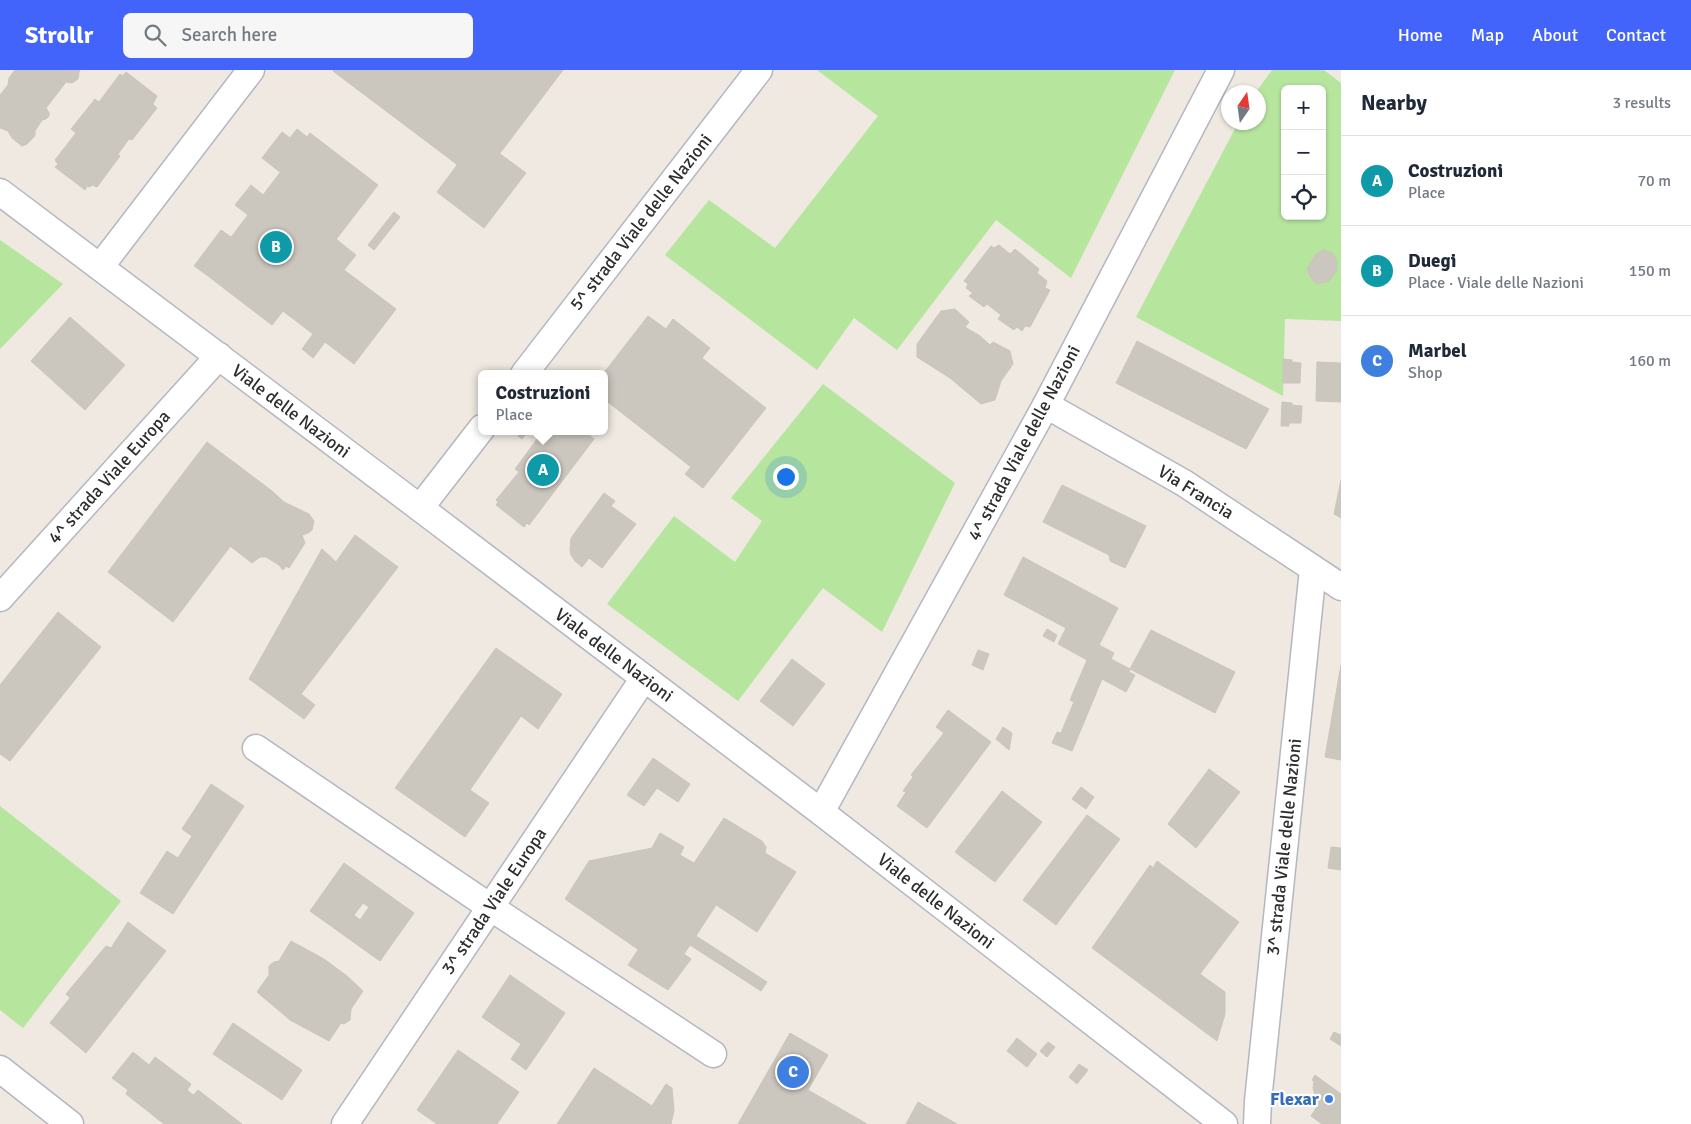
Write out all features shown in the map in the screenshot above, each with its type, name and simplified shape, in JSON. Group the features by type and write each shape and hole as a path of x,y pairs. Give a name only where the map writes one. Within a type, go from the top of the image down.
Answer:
{"street":[{"path":"100,267 251,70"},
{"name":"5^ strada Viale delle Nazioni","path":"527,370 759,70"},
{"name":"4^ strada Viale delle Nazioni","path":"822,812 1046,405 1221,70"},
{"name":"Viale delle Nazioni","path":"0,192 822,812 1217,1122"},
{"name":"4^ strada Viale Europa","path":"0,598 219,356"},
{"name":"Via Francia","path":"1046,405 1184,483 1341,587"},
{"path":"420,508 478,433"},
{"name":"3^ strada Viale delle Nazioni","path":"1257,1124 1313,569"},
{"name":"3^ strada Viale Europa","path":"345,1124 644,678"},
{"path":"256,748 490,907 714,1054"},
{"path":"0,1069 70,1124"}],"green space":[{"path":"817,70 1175,70 1071,278 996,220 897,350 854,318 817,370 665,255 709,200 775,248 878,116"},
{"path":"1272,70 1324,70 1341,83 1341,321 1285,319 1283,396 1136,317 1234,130 1266,130 1266,85 1261,85"},
{"path":"0,240 63,284 0,349"},
{"path":"823,384 955,483 882,632 823,588 738,701 607,604 674,516 735,562 762,521 731,498"},
{"path":"0,806 121,901 23,1028 0,1010"}],"building":[{"path":"15,70 80,70 78,79 72,83 66,82 46,108 49,116 42,120 35,131 35,136 22,146 12,138 8,131 0,128 0,95 8,85 9,78"},
{"path":"333,70 563,70 479,181"},
{"path":"126,72 157,96 153,104 157,108 132,140 129,139 118,154 120,156 97,187 87,186 85,190 55,167 58,164 55,160 76,133 71,129 95,99 99,102 120,74 123,76"},
{"path":"297,129 307,137 280,172 262,158 282,132 290,138"},
{"path":"310,133 378,185 324,255 396,309 354,364 325,342 313,358 302,349 313,334 283,311 272,325 204,273"},
{"path":"500,154 526,173 484,228 437,192 457,165 479,181"},
{"path":"251,185 263,195 248,215 235,205"},
{"path":"394,212 400,217 374,250 368,245"},
{"path":"221,230 231,237 204,273 194,266"},
{"path":"336,239 356,255 344,270 324,255"},
{"path":"999,245 1010,254 1015,249 1039,269 1037,273 1047,281 1045,288 1050,290 1030,327 1025,326 1022,331 1017,327 1014,330 998,319 1001,315 987,304 984,307 969,296 973,293 966,288 968,284 964,281 991,246 994,248"},
{"path":"1324,250 1333,253 1337,263 1336,272 1329,281 1317,284 1311,278 1307,269 1316,254"},
{"path":"955,309 969,322 965,327 990,345 993,342 1010,351 1013,364 1001,381 995,400 981,404 950,378 917,357 917,344 941,311"},
{"path":"648,316 666,329 673,319 710,348 702,358 766,408 703,488 685,474 691,467 608,402 608,370 606,370"},
{"path":"70,317 125,365 85,410 31,361"},
{"path":"1137,341 1269,409 1246,449 1116,383"},
{"path":"1283,359 1301,363 1300,383 1283,383"},
{"path":"1317,362 1341,363 1341,402 1316,401"},
{"path":"1282,402 1302,406 1301,423 1289,423 1289,426 1281,426"},
{"path":"519,435 525,435 522,439"},
{"path":"540,435 589,435 594,439 529,525 527,523 524,527 496,505 498,502 496,500 519,472 515,469"},
{"path":"207,442 272,491 173,622 108,572"},
{"path":"1341,480 1341,518 1334,514"},
{"path":"1062,485 1146,526 1125,568 1110,561 1109,555 1043,522"},
{"path":"272,491 284,502 309,514 314,521 312,530 302,535 305,543 289,568 286,566 283,570 279,565 266,557 260,557 252,563 230,546"},
{"path":"604,493 615,501 611,506 636,524 602,568 589,558 582,567 571,555 571,538"},
{"path":"355,535 398,567 301,694 315,705 304,719 249,679 322,549 336,562"},
{"path":"1023,557 1118,608 1099,645 1114,653 1111,659 1130,669 1129,672 1135,675 1126,692 1102,679 1072,751 1052,743 1057,732 1061,733 1074,702 1070,700 1087,660 1058,644 1066,628 1004,595"},
{"path":"58,612 101,647 10,761 0,754 0,685"},
{"path":"1047,629 1057,635 1054,642 1043,636"},
{"path":"1151,630 1235,672 1215,713 1130,669"},
{"path":"496,648 562,694 538,729 521,716 470,790 489,803 465,837 395,788"},
{"path":"978,650 989,654 983,670 972,665"},
{"path":"792,659 825,684 793,726 760,701"},
{"path":"1341,665 1341,760 1325,757"},
{"path":"948,710 991,742 927,828 897,806 906,792 903,791 913,777 911,775 944,733 936,727"},
{"path":"1003,727 1012,733 1009,750 996,739"},
{"path":"653,758 690,784 678,802 657,788 644,806 627,795"},
{"path":"1209,769 1240,792 1196,848 1168,824"},
{"path":"211,784 244,806 173,914 140,893 167,851 178,858 192,836 182,829"},
{"path":"1081,787 1094,797 1086,809 1072,799"},
{"path":"1002,791 1042,822 995,882 955,852"},
{"path":"1087,815 1120,839 1056,925 1023,900"},
{"path":"724,818 762,841 766,847 765,853 796,872 757,932 683,883 639,950 565,899 589,861 652,848 660,833 684,847 680,855 694,863"},
{"path":"1331,847 1341,848 1341,870 1328,868"},
{"path":"1157,861 1239,922 1200,974 1225,992 1225,1014 1217,1041 1092,948 1150,865 1153,868"},
{"path":"344,863 414,913 380,961 310,911","holes":["363,903 369,907 360,920 354,915"]},
{"path":"683,883 716,905 696,936 767,982 761,991 690,945 684,954 691,959 668,990 628,965"},
{"path":"128,922 166,951 86,1053 50,1023 70,998 66,994 106,946 111,948"},
{"path":"291,941 324,959 363,991 351,1009 350,1020 344,1024 341,1023 329,1041 290,1020 257,992 269,975 269,966 279,961"},
{"path":"510,975 565,1013 526,1070 511,1059 521,1044 482,1017"},
{"path":"233,1023 302,1070 282,1100 213,1054"},
{"path":"1334,1032 1341,1035 1341,1046 1330,1039"},
{"path":"790,1033 828,1055 808,1090 867,1124 738,1124"},
{"path":"1017,1038 1037,1054 1027,1067 1007,1051"},
{"path":"1048,1042 1055,1047 1047,1057 1040,1051"},
{"path":"458,1050 519,1092 497,1124 437,1124 417,1110"},
{"path":"133,1052 149,1065 155,1057 191,1084 187,1090 193,1095 198,1090 242,1124 164,1124 126,1094 128,1090 112,1078"},
{"path":"1079,1064 1088,1070 1077,1084 1069,1077"},
{"path":"594,1068 652,1106 666,1084 672,1088 674,1110 671,1124 557,1124"},
{"name":"Flexar","path":"1315,1075 1341,1094 1341,1124 1322,1124 1311,1116 1318,1105 1313,1088 1314,1081 1312,1080"},
{"path":"918,1102 957,1124 906,1124"}],"place":[{"name":"Duegi","path":"276,247"},
{"name":"Costruzioni","path":"543,470"},
{"name":"Marbel","path":"793,1072"},
{"name":"Flexar","path":"1329,1099"}]}
